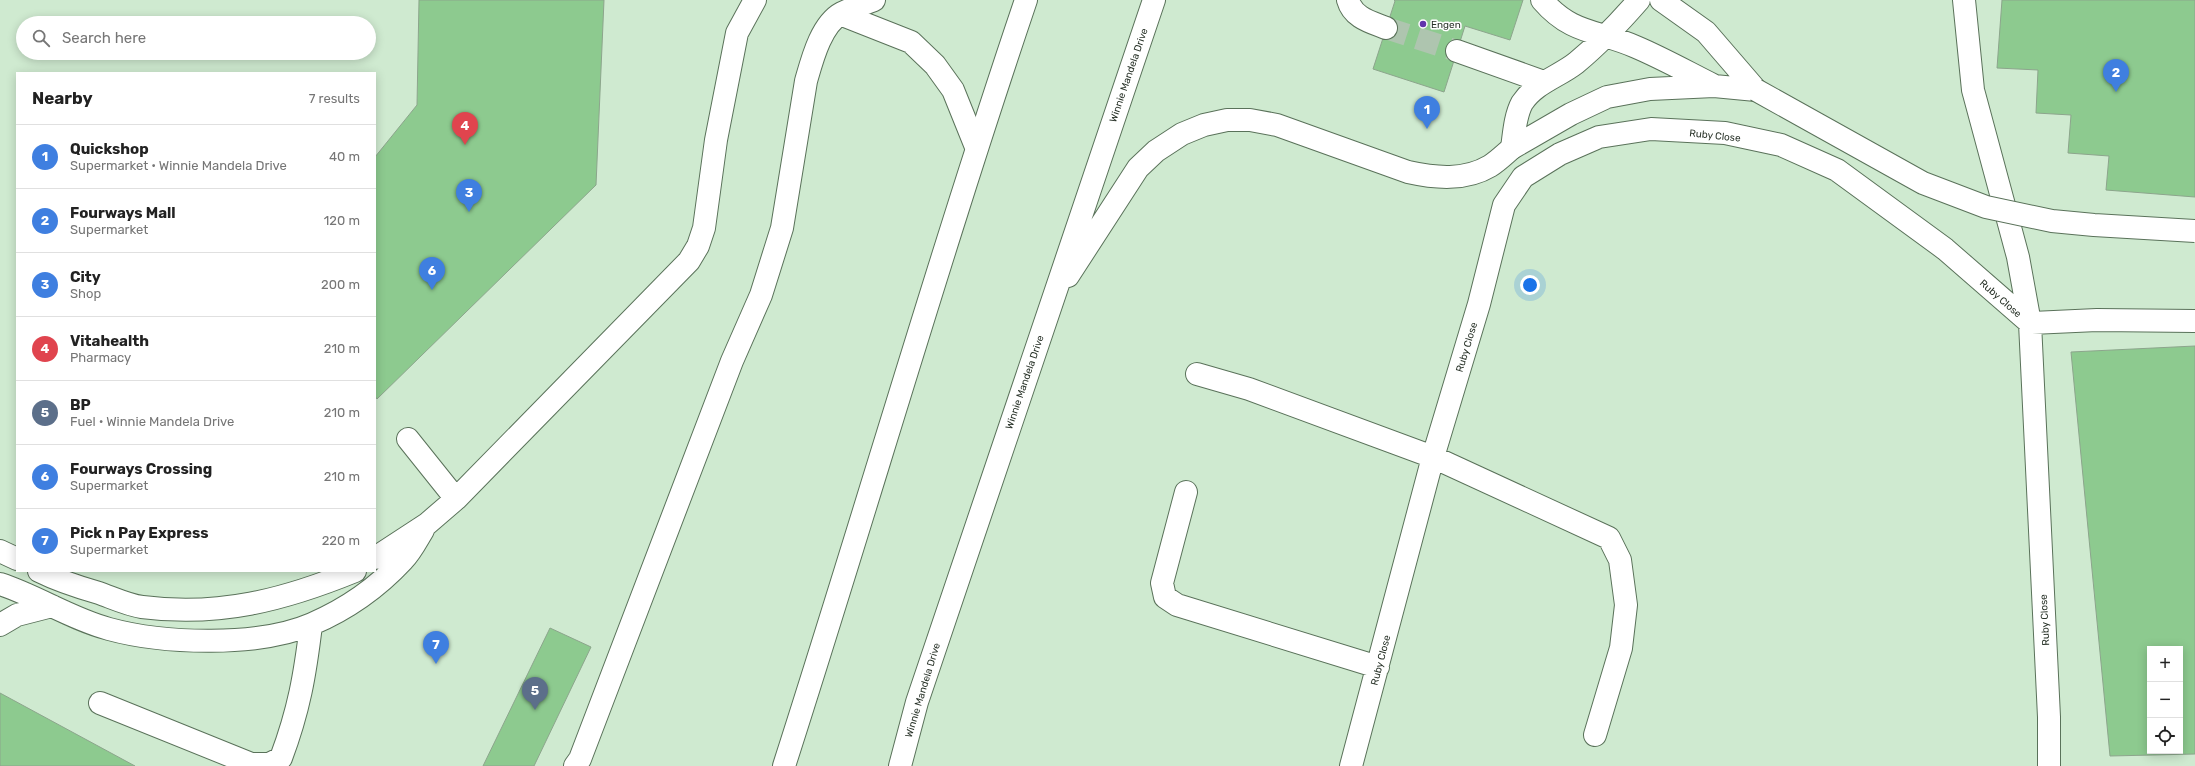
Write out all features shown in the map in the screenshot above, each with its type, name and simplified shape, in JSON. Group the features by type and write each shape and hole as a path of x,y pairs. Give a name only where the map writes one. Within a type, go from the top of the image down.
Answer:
{"main road":[{"path":"376,557 427,524 456,499 681,269 698,246 704,228 716,140 737,33 755,0"},
{"path":"575,766 580,759 732,361 762,295 782,228 806,81 812,58 822,35 840,14 874,0"},
{"path":"784,766 841,588 976,147 1026,0"},
{"name":"Winnie Mandela Drive","path":"902,762 917,702 1154,0"},
{"path":"1348,0 1357,16 1386,28"},
{"path":"1542,0 1553,13 1569,24 1634,46 1714,86"},
{"path":"1512,148 1517,116 1522,104 1529,94 1544,82 1574,64 1606,37 1639,0"},
{"path":"1661,0 1706,32 1756,90 1923,183 1986,207 2016,215 2087,225 2195,231"},
{"path":"1964,0 1973,90 2018,257 2030,323 2097,320 2195,321"},
{"path":"840,14 912,42 935,65 953,90 976,147"},
{"path":"1457,51 1544,82"},
{"path":"1050,306 1138,168 1156,150 1175,138 1204,126 1235,120 1250,120 1277,125 1408,172 1430,177 1452,177 1470,174 1490,166 1512,148 1571,114 1607,97 1650,89 1714,86 1756,90"},
{"name":"Ruby Close","path":"1351,766 1433,458 1479,304 1504,205 1522,177 1560,154 1599,137 1651,129 1724,133 1781,145 1837,170 1945,249 2030,323 2049,717 2048,766"},
{"path":"1198,374 1249,389 1433,458 1609,538 1620,560 1626,605 1621,648 1595,735"},
{"path":"408,439 456,499"},
{"path":"1186,492 1162,583 1165,597 1177,605 1378,667"},
{"path":"0,584 108,629 157,638 204,641 264,637 311,625 357,601 379,584 404,559 427,524"},
{"path":"0,551 16,559"},
{"path":"42,572 59,581 141,606 197,611 232,608 284,596 352,572"},
{"path":"0,625 17,615 52,606"},
{"path":"100,703 251,764 269,764 280,762 295,722 304,681 311,625"}],"building":[{"path":"419,0 604,0 596,185 377,399 376,156 417,105"},
{"path":"1394,0 1523,0 1510,40 1465,26 1444,92 1373,69 1395,1"},
{"path":"2002,0 2195,0 2195,197 2106,190 2109,156 2068,153 2071,115 2036,113 2038,70 1997,68"},
{"path":"2195,346 2195,754 2110,756 2071,352"},
{"path":"550,628 591,647 534,766 483,766"},
{"path":"0,693 135,766 0,766"}],"tunnel":[{"path":"1386,28 1457,51"}],"place":[{"name":"Engen","path":"1423,24"},
{"name":"Fourways Mall","path":"2116,92"},
{"name":"Quickshop","path":"1427,129"},
{"name":"Vitahealth","path":"465,145"},
{"name":"City","path":"469,212"},
{"name":"Fourways Crossing","path":"432,290"},
{"name":"Pick n Pay Express","path":"436,664"},
{"name":"BP","path":"535,710"}]}
